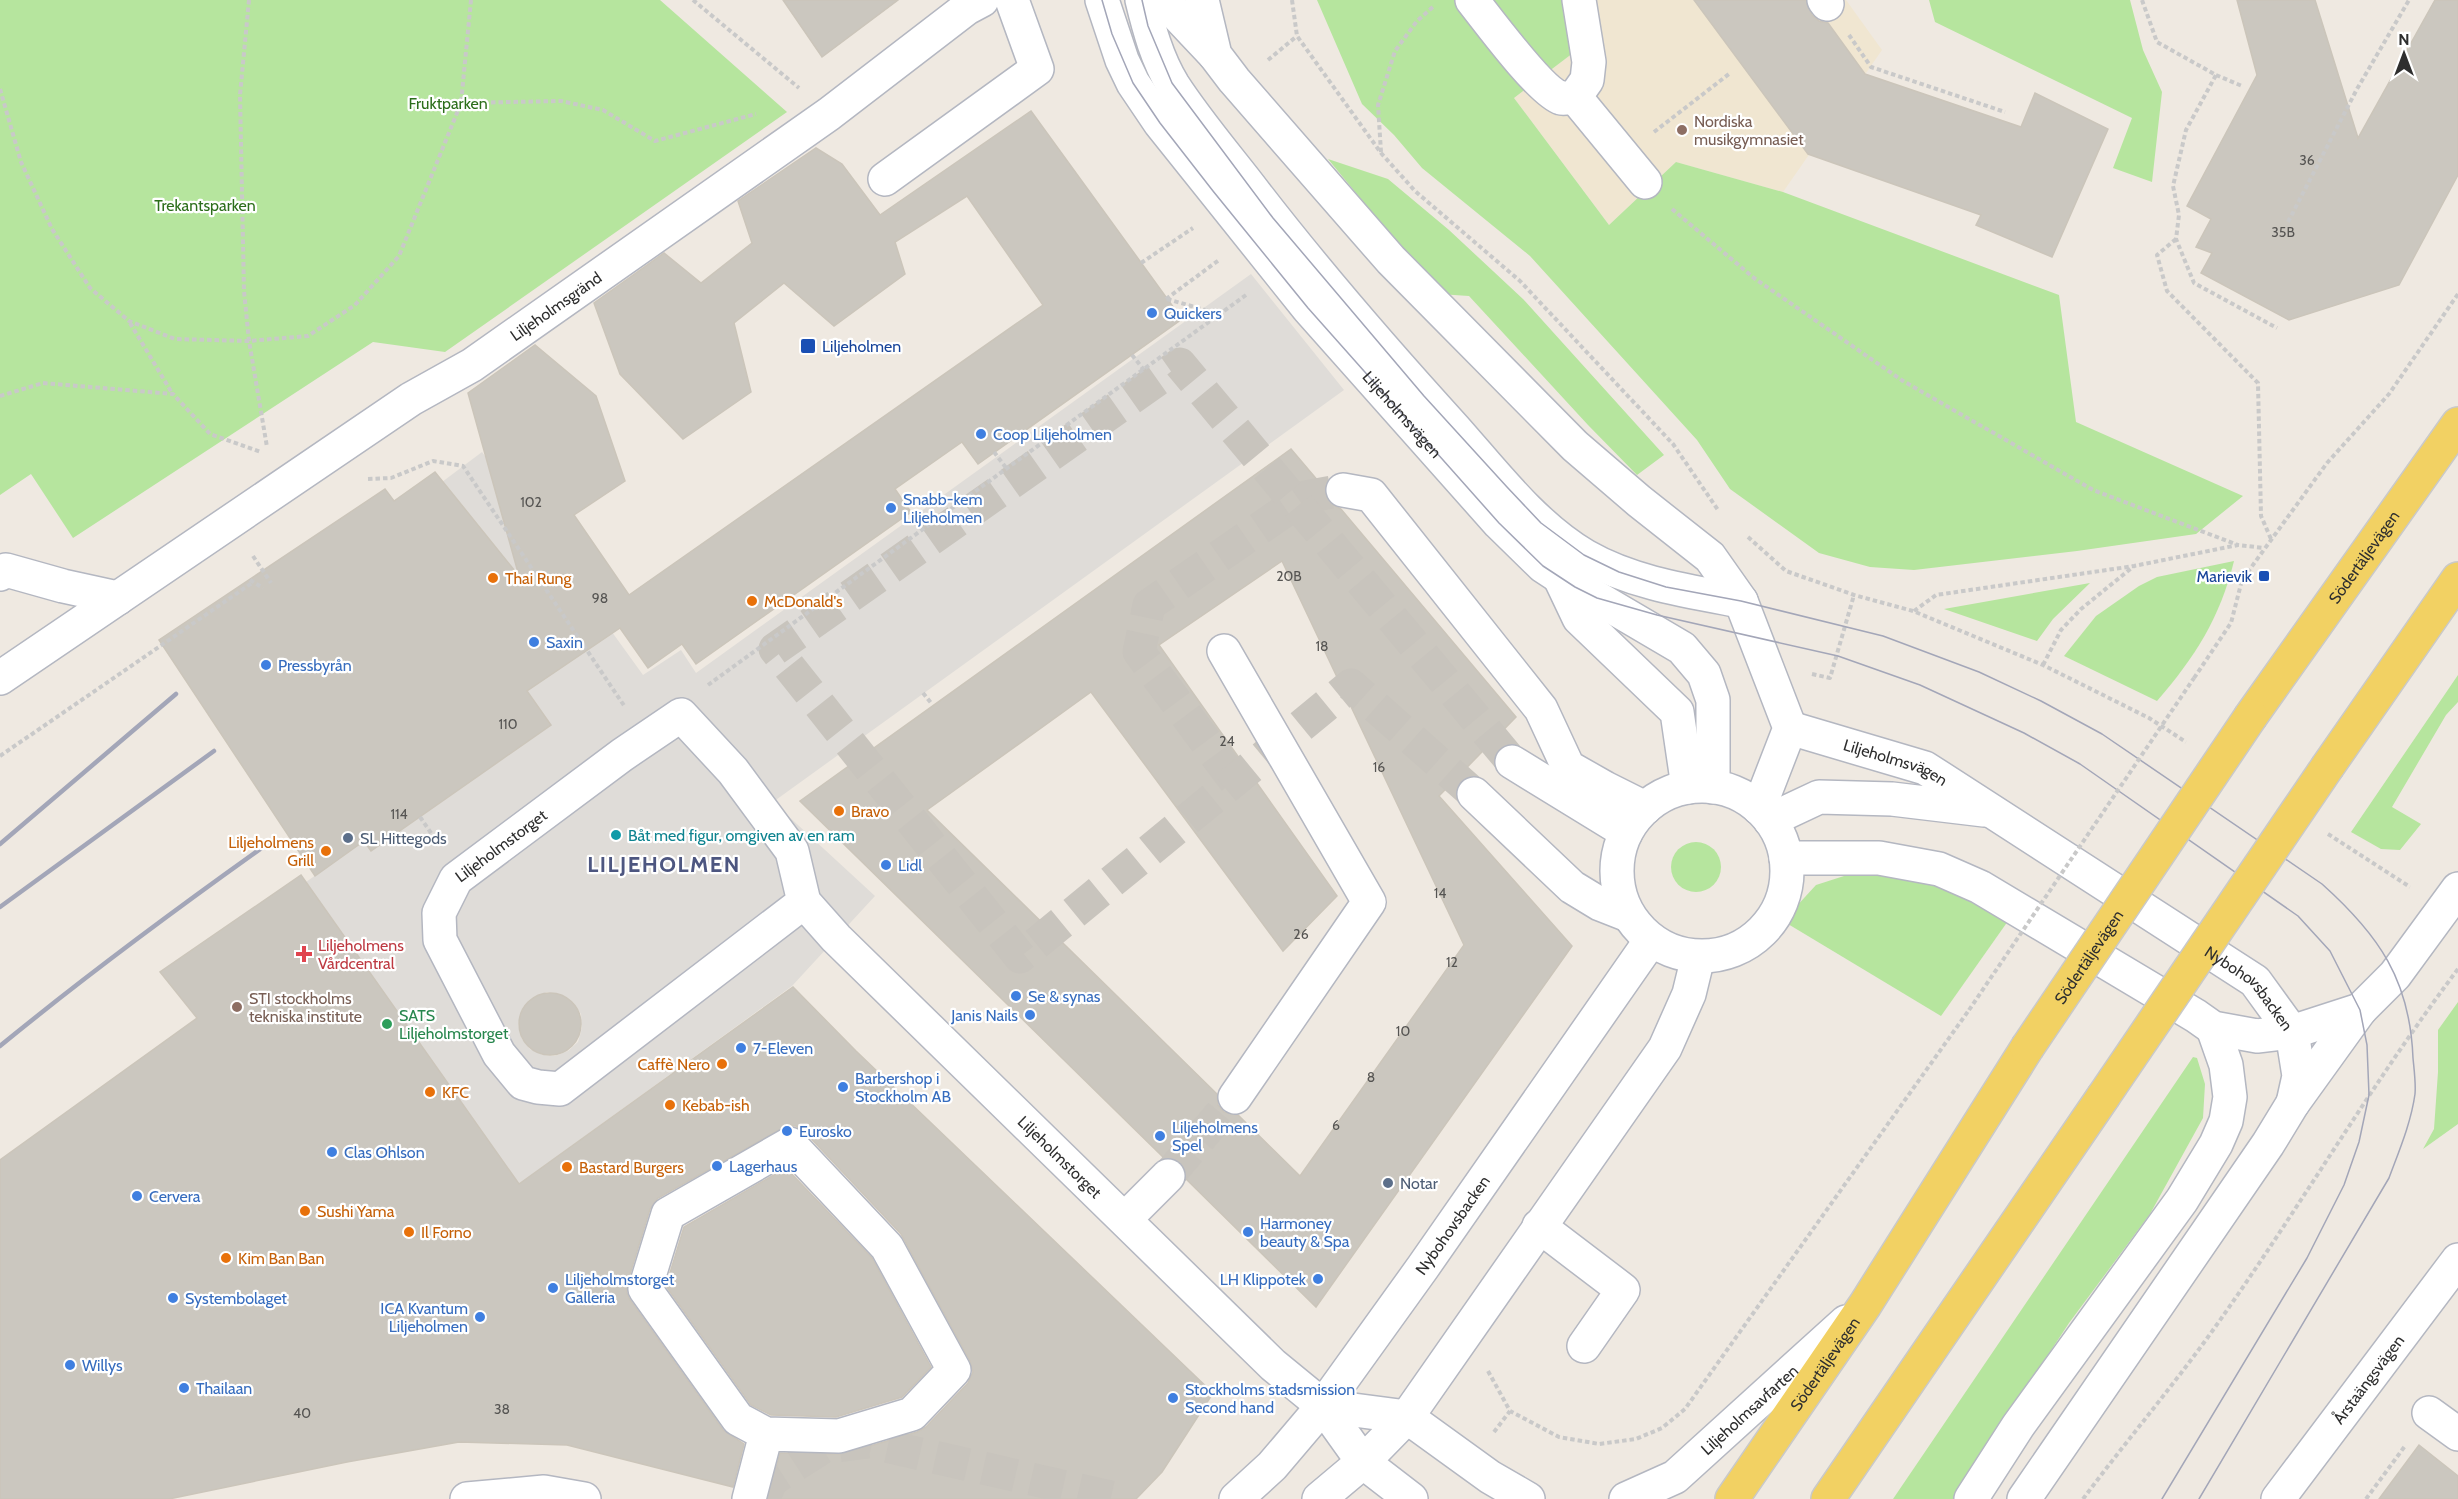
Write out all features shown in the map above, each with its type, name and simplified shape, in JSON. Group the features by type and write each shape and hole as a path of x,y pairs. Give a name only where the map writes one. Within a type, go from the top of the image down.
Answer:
{"main road":[{"name":"Södertäljevägen","path":"1732,1499 1865,1305 2027,1048 2251,716 2458,424"},
{"path":"1828,1499 2458,579"}],"street":[{"name":"Liljeholmsgränd","path":"0,678 411,399 472,365 829,114 967,8 982,0"},
{"path":"885,179 1037,69 1012,0"},
{"name":"Liljeholmsvägen","path":"1102,0 1112,33 1133,83 1160,123 1308,308 1499,523 1522,547 1560,578 1682,648 1704,674 1713,700 1701,787"},
{"name":"Liljeholmsvägen","path":"1142,0 1158,54 1172,83 1200,123 1273,218 1416,387 1541,523 1584,555 1619,572 1666,587 1741,601"},
{"path":"1163,0 1215,55 1234,80 1391,260 1575,446 1638,501 1710,556 1741,601 1790,728 1765,814"},
{"path":"1202,0 1215,55"},
{"path":"1575,97 1587,80 1589,62 1579,0"},
{"path":"1472,1 1546,87 1560,98 1575,97"},
{"path":"1575,97 1645,182"},
{"path":"1342,489 1371,495 1541,709 1568,767 1605,788 1636,820"},
{"path":"0,574 6,570 118,598"},
{"path":"1560,578 1579,618 1677,712 1701,787"},
{"path":"1224,651 1369,902 1235,1097"},
{"path":"681,715 733,771 792,851 804,902"},
{"name":"Liljeholmstorget","path":"681,715 646,738 456,879 439,913 440,940 499,1054 523,1083 560,1089 804,902 917,1019 1273,1365 1323,1406 1363,1462 1411,1499"},
{"name":"Liljeholmsvägen","path":"1790,728 1925,768 1995,811"},
{"path":"1512,762 1636,820"},
{"path":"1701,787 1744,796 1765,814 1781,840 1786,858 1786,887 1781,903 1770,923 1743,946 1717,955 1698,957 1678,953 1651,940 1637,928 1628,915 1618,886 1616,870 1620,846 1636,820 1664,795 1701,787"},
{"path":"1474,794 1572,887 1600,904 1628,915"},
{"name":"Nybohovsbacken","path":"1765,814 1819,797 1892,799 1995,811 2255,981 2292,1032 2257,1036 2213,1028 1990,893 1940,869 1879,858 1786,858"},
{"path":"2024,1499 2268,1144 2293,1103 2360,1010 2396,975 2458,889"},
{"name":"Nybohovsbacken","path":"1236,1499 1272,1466 1323,1406 1651,940"},
{"path":"1319,1499 1363,1462 1407,1417 1665,1048 1689,994 1698,957"},
{"path":"2293,1103 2299,1076 2292,1032 2360,1010"},
{"path":"1971,1499 2018,1426 2182,1200 2216,1144 2226,1121 2230,1098 2226,1065 2213,1028"},
{"path":"790,1144 887,1247 954,1370 912,1414 839,1436 766,1434 738,1419 645,1289 668,1214 790,1144"},
{"path":"1125,1219 1168,1176"},
{"path":"1539,1226 1623,1290 1584,1346"},
{"name":"Årstaängsvägen","path":"2278,1499 2458,1260"},
{"name":"Liljeholmsavfarten","path":"1626,1499 1676,1478 1865,1305"},
{"path":"1323,1406 1407,1417 1490,1478 1528,1499"},
{"path":"2429,1413 2458,1434"},
{"path":"749,1499 766,1434"},
{"path":"467,1499 544,1492 584,1499"}],"path":[{"path":"0,89 21,162 51,230 90,288 129,321 173,394 210,434 268,454 249,341 244,291 240,95 249,0"},
{"path":"129,321 175,339 249,341 308,336 355,305 399,256 461,103 471,0"},
{"path":"693,0 829,114"},
{"path":"1292,0 1297,36 1381,153 1414,191 1520,281 1673,444 1718,510 1727,518"},
{"path":"2142,0 2157,42 2216,75 2242,86"},
{"path":"2288,222 2357,89 2409,0"},
{"path":"1381,153 1378,105 1395,51 1417,21 1437,4 1472,1"},
{"path":"1826,2 1871,67 2005,112"},
{"path":"1268,60 1297,36"},
{"path":"1653,133 1729,75"},
{"path":"2216,75 2186,130 2173,186 2180,214 2176,239 2194,283 2277,328"},
{"path":"461,103 561,101 603,110 655,141 760,113"},
{"path":"1645,182 1690,226 1754,278 1903,381 2093,489 2238,545 2264,548"},
{"path":"1141,263 1200,223"},
{"path":"2176,239 2157,255 2167,291 2258,383 2261,516 2271,539"},
{"path":"1220,314 1166,299 1224,257"},
{"path":"681,715 700,690 1251,292"},
{"path":"1484,1365 1510,1411 1558,1437 1599,1444 1636,1439 1662,1428 1685,1409 1969,1010 2194,678 2230,623 2242,580 2264,548 2326,463 2389,394 2458,294"},
{"path":"1132,355 1144,370"},
{"path":"0,396 43,383 173,394"},
{"path":"994,452 1006,469"},
{"path":"360,479 391,478 433,461 463,466 646,738"},
{"path":"1744,533 1786,571 1854,595 1913,611 2043,665 2149,718 2188,744"},
{"path":"1913,611 1936,595 2134,566 2238,545"},
{"path":"2043,665 2061,630 2081,609 2134,566"},
{"path":"0,756 251,582 263,588"},
{"path":"1810,674 1830,678 1854,595"},
{"path":"923,693 931,703"},
{"path":"2325,832 2416,891"},
{"path":"2084,1499 2208,1337 2333,1153 2411,1030 2458,969"}],"shaded area":[{"name":"Nordiska musikgymnasiet","path":"1564,0 1846,0 1882,50 1783,192 1676,162 1609,225 1514,98 1573,53"},
{"path":"1251,274 1344,390 773,802 875,896 792,986 519,1184 306,882 364,841 371,851 551,725 527,691 568,663 442,482 482,452 643,675 681,650 696,673","holes":["547,992 561,995 573,1002 581,1014 582,1028 578,1042 568,1051 555,1056 543,1055 530,1049 522,1039 518,1024 522,1010 533,998"]}],"green space":[{"name":"Trekantsparken","path":"0,0 660,0 787,112 445,352 373,342 73,538 31,474 0,495"},
{"path":"1317,0 1564,0 1573,53 1514,98 1609,225 1676,162 1783,192 2059,295 2076,422 2243,496 2196,534 2077,551 1914,570 1870,567 1819,553 1730,489 1697,440 1530,256 1422,168 1394,135 1362,104"},
{"path":"1929,0 2130,0 2143,50 2162,92 2152,182 2113,168 2132,118 1935,22"},
{"path":"1328,159 1388,179 1449,230 1523,299 1664,455 1637,475 1469,296 1439,294"},
{"path":"2234,561 2214,619 2183,669 2157,701 2064,656 2096,616 2139,586 2157,577"},
{"path":"2090,583 2053,619 2037,641 1944,609"},
{"path":"2458,675 2458,702 2446,715 2392,807 2421,824 2400,850 2381,849 2351,832"},
{"path":"1701,842 1714,849 1720,857 1720,877 1714,885 1706,891 1691,892 1678,885 1672,877 1671,862 1678,849 1686,843"},
{"path":"1869,868 1929,881 2008,921 1941,1016 1783,921 1816,885"},
{"path":"2458,1002 2458,1124 2423,1149 2434,1129 2438,1030"},
{"path":"2193,1057 2197,1058 2205,1084 2203,1118 2150,1214 2069,1323 1953,1499 1893,1499"}],"building":[{"path":"783,0 898,0 822,57"},
{"path":"1694,0 1806,0 1812,15 1819,21 1828,23 1865,74 2021,127 2035,93 2108,129 2052,257 1976,225 1981,215 1808,154"},
{"path":"2237,0 2315,0 2358,138 2435,0 2458,0 2458,175 2399,285 2289,320 2201,273 2212,253 2196,247 2211,219 2187,206 2257,75"},
{"path":"1031,111 1182,319 978,464 962,442 895,489 911,512 696,664 682,644 648,668 620,628 527,691 551,725 371,851 364,841 315,876 159,640 385,489 394,501 435,472 519,576 468,393 535,345 596,396 625,481 574,515 629,595 1043,305 967,196 895,242 905,274 834,326 784,283 734,323 751,392 683,439 620,374 594,303 664,253 701,283 752,243 738,201 816,148 842,164 880,215"},
{"path":"1291,449 1325,489 1326,497 1331,504 1341,509 1516,717 1439,796 1572,946 1316,1307 1186,1179 1186,1171 1181,1162 1173,1158 1164,1158 800,801","holes":["1282,561 1464,945 1300,1176 1238,1115 1224,1112 1218,1105 1217,1094 927,810 1091,692 1283,951 1337,896 1159,645"]},
{"name":"Liljeholmstorget Galleria","path":"301,875 519,1184 793,987 856,1051 1213,1393 1162,1472 1136,1499 780,1499 769,1496 780,1453 844,1454 917,1432 926,1427 968,1383 973,1372 970,1361 901,1234 804,1131 796,1126 788,1125 658,1198 650,1209 627,1284 630,1300 723,1430 744,1444 733,1487 567,1445 459,1442 347,1462 169,1499 0,1499 0,1160 197,1018 160,972"},
{"path":"544,993 556,993 572,1002 579,1012 581,1024 579,1036 572,1046 556,1055 544,1055 533,1050 524,1041 519,1030 519,1018 524,1007 533,998"},
{"path":"786,1168 872,1258 931,1367 902,1397 836,1417 771,1415 751,1405 666,1286 684,1227"},
{"path":"2419,1445 2458,1476 2458,1499 2379,1499"}],"tunnel":[{"path":"1474,794 1351,685 1020,957 775,649 1180,364 1512,762"},
{"path":"1235,781 1139,652 1149,605 1305,497 1343,490"},
{"path":"1168,1176 1235,1097"},
{"path":"763,1499 772,1480 822,1448 868,1442 1119,1499"}],"tram line":[{"path":"1102,0 1112,34 1133,83 1160,123 1308,308 1499,523 1543,566 1597,598 1657,615 1838,656 1920,685 2024,733 2080,764 2298,916 2330,951 2360,1010 2367,1045 2369,1095 2359,1142 2344,1185 2307,1258 2162,1499"},
{"path":"1142,0 1148,26 1172,83 1273,218 1424,396 1541,523 1584,555 1619,572 1666,587 1741,601 1883,636 1979,672 2041,701 2102,734 2322,884 2360,922 2375,941 2398,982 2411,1030 2415,1090 2408,1126 2389,1178 2199,1499"}],"railway":[{"path":"0,844 176,694"},
{"path":"0,907 214,751"},
{"path":"0,1046 135,941 273,840"}],"place":[{"name":"Nordiska musikgymnasiet","path":"1682,130"},
{"name":"Quickers","path":"1152,313"},
{"name":"Liljeholmen","path":"808,346"},
{"name":"Coop Liljeholmen","path":"981,434"},
{"name":"Snabb-kem Liljeholmen","path":"891,508"},
{"name":"Marievik","path":"2264,576"},
{"name":"Thai Rung","path":"493,578"},
{"name":"McDonald's","path":"752,601"},
{"name":"Saxin","path":"534,642"},
{"name":"Pressbyrån","path":"266,665"},
{"name":"Bravo","path":"839,811"},
{"name":"Båt med figur, omgiven av en ram","path":"616,835"},
{"name":"SL Hittegods","path":"348,838"},
{"name":"Liljeholmens Grill","path":"326,851"},
{"name":"Lidl","path":"886,865"},
{"name":"Liljeholmens Vårdcentral","path":"304,954"},
{"name":"Se & synas","path":"1016,996"},
{"name":"STI stockholms tekniska institute","path":"237,1007"},
{"name":"Janis Nails","path":"1030,1015"},
{"name":"SATS Liljeholmstorget","path":"387,1024"},
{"name":"7-Eleven","path":"741,1048"},
{"name":"Caffè Nero","path":"722,1064"},
{"name":"Barbershop i Stockholm AB","path":"843,1087"},
{"name":"KFC","path":"430,1092"},
{"name":"Kebab-ish","path":"670,1105"},
{"name":"Eurosko","path":"787,1131"},
{"name":"Liljeholmens Spel","path":"1160,1136"},
{"name":"Clas Ohlson","path":"332,1152"},
{"name":"Lagerhaus","path":"717,1166"},
{"name":"Bastard Burgers","path":"567,1167"},
{"name":"Notar","path":"1388,1183"},
{"name":"Cervera","path":"137,1196"},
{"name":"Sushi Yama","path":"305,1211"},
{"name":"Il Forno","path":"409,1232"},
{"name":"Harmoney beauty & Spa","path":"1248,1232"},
{"name":"Kim Ban Ban","path":"226,1258"},
{"name":"LH Klippotek","path":"1318,1279"},
{"name":"Liljeholmstorget Galleria","path":"553,1288"},
{"name":"Systembolaget","path":"173,1298"},
{"name":"ICA Kvantum Liljeholmen","path":"480,1317"},
{"name":"Willys","path":"70,1365"},
{"name":"Thailaan","path":"184,1388"},
{"name":"Stockholms stadsmission Second hand","path":"1173,1398"}],"district":[{"name":"LILJEHOLMEN","path":"664,864"}],"park label":[{"name":"Fruktparken","path":"448,103"}]}
